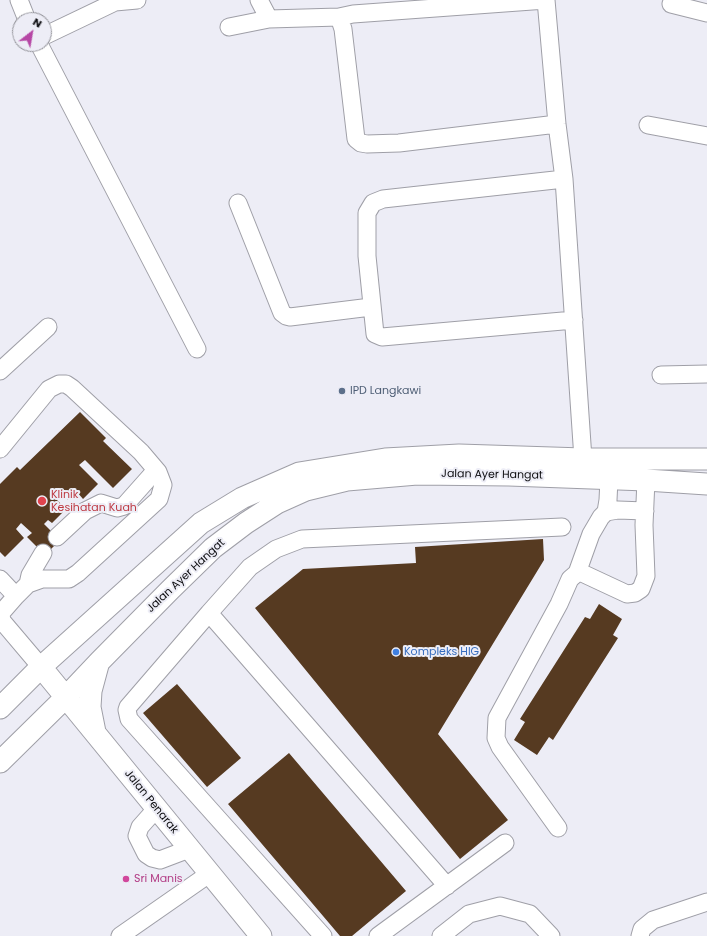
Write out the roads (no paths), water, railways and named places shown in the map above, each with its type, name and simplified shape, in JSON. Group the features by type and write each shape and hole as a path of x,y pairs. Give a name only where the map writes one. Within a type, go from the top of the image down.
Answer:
{"main road":[{"name":"Jalan Ayer Hangat","path":"0,708 41,667 201,523 242,498 299,472 385,459 459,455 582,469 609,479 707,484"},
{"name":"Jalan Ayer Hangat","path":"0,762 213,548 252,519 277,504 306,490 347,480 418,474 509,475 707,459"},
{"path":"97,737 91,711 91,692 100,661"},
{"name":"Jalan Penarak","path":"41,667 261,936"},
{"path":"35,728 48,722 62,722 72,724 97,737"}],"street":[{"path":"19,0 24,12"},
{"path":"52,32 115,2 137,0"},
{"path":"259,0 269,19"},
{"path":"229,28 269,19 339,17 353,14 546,0 557,124 564,179 574,320 582,469"},
{"path":"671,4 707,13"},
{"path":"339,17 343,29 356,139 361,143 399,142 557,124"},
{"path":"42,52 197,349"},
{"path":"648,125 707,136"},
{"path":"564,179 383,199 373,203 367,213 367,256 371,307 375,334 382,338 574,320"},
{"path":"238,203 282,313 290,317 371,307"},
{"path":"1,368 48,327"},
{"path":"661,375 707,374"},
{"path":"0,449 49,389 59,384 66,384 84,398 140,452 158,472 163,485 159,499 78,573 69,579 42,579 28,584 2,612 2,621 41,667"},
{"path":"57,537 85,511 101,503 117,508 124,506 156,470"},
{"path":"606,512 609,479"},
{"path":"577,573 582,573 626,594 635,593 641,589 646,576 646,480"},
{"path":"558,828 500,747 496,738 497,718 559,604 570,578 577,573 591,534 601,517 606,512 618,510 645,511"},
{"path":"323,936 129,719 127,710 128,707 250,567 276,549 302,539 562,527"},
{"path":"28,584 30,575 43,553"},
{"path":"0,579 16,596"},
{"path":"209,613 447,886"},
{"path":"156,809 140,827 137,836 146,854 152,858 160,860 189,849"},
{"path":"378,936 505,843"},
{"path":"120,936 209,874"},
{"path":"640,936 642,929 653,920 707,902"},
{"path":"441,936 470,914 500,906 530,914 551,936"}],"place":[{"name":"IPD Langkawi","path":"342,391"},
{"name":"Klinik Kesihatan Kuah","path":"42,501"},
{"name":"Kompleks HIG","path":"396,652"},
{"name":"Sri Manis","path":"126,879"}]}
